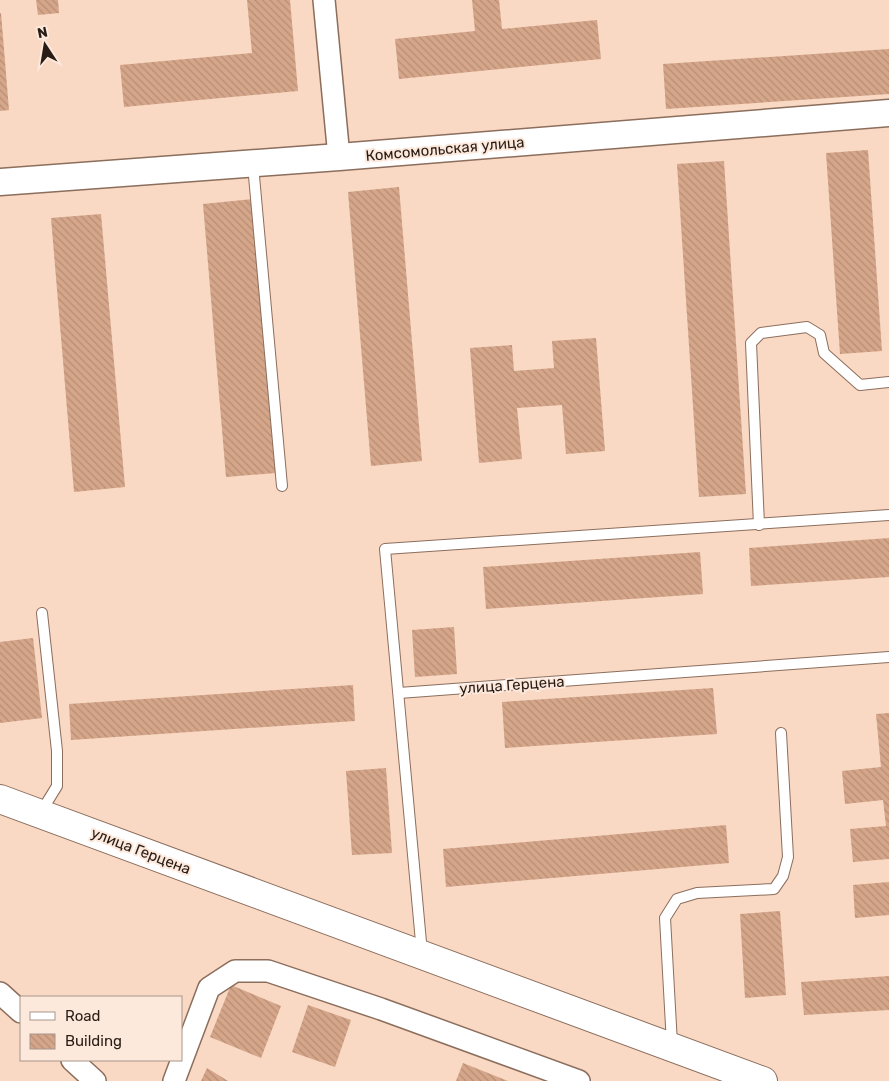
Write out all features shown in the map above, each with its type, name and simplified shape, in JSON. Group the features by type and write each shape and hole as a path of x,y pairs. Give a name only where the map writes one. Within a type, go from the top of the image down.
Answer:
{"main road":[{"name":"улица Герцена","path":"0,799 763,1081"}],"street":[{"path":"324,0 339,158"},
{"name":"Комсомольская улица","path":"0,182 339,158 889,113"},
{"path":"182,1060 209,988 235,971 268,971 381,1009 578,1081"},
{"path":"0,993 20,1011"},
{"path":"73,1061 95,1081"},
{"path":"174,1081 182,1061"}],"lane":[{"path":"253,164 282,486"},
{"path":"759,525 752,343 761,333 808,327 820,334 824,353 860,385 889,382"},
{"path":"423,956 385,549 889,515"},
{"path":"40,814 57,786 58,751 42,613"},
{"name":"улица Герцена","path":"399,693 889,658"},
{"path":"672,1048 664,918 678,899 697,893 774,890 783,876 788,857 781,733"}],"building":[{"path":"36,0 58,0 59,13 38,15"},
{"path":"247,0 290,0 298,91 124,107 120,65 252,53"},
{"path":"472,0 499,0 502,29 597,20 601,59 399,79 395,39 475,31"},
{"path":"0,13 9,110 0,111"},
{"path":"889,49 889,94 666,109 663,64"},
{"path":"868,150 882,351 840,354 826,153"},
{"path":"724,161 746,494 699,497 677,164"},
{"path":"399,187 422,461 371,466 348,192"},
{"path":"253,199 276,473 226,477 203,204"},
{"path":"101,214 125,487 74,492 51,218"},
{"path":"596,338 605,451 566,454 562,405 517,408 522,459 479,463 470,348 512,345 514,371 554,368 552,341"},
{"path":"889,538 889,577 751,586 749,548"},
{"path":"700,552 703,594 486,609 483,567"},
{"path":"454,627 457,674 415,677 412,630"},
{"path":"33,638 42,718 0,723 0,642"},
{"path":"353,685 355,721 71,740 69,704"},
{"path":"713,688 717,734 505,748 502,702"},
{"path":"889,713 889,859 853,862 850,829 886,826 883,800 845,804 842,771 881,767 876,714"},
{"path":"386,768 392,853 352,855 346,771"},
{"path":"726,825 729,863 446,887 443,849"},
{"path":"889,882 889,915 855,918 853,885"},
{"path":"780,911 786,995 745,998 740,914"},
{"path":"889,976 889,1010 804,1015 801,982"},
{"path":"231,985 281,1006 261,1058 210,1037"},
{"path":"308,1005 351,1020 335,1067 292,1052"},
{"path":"463,1063 508,1081 456,1081"},
{"path":"207,1068 228,1081 201,1081"}]}
